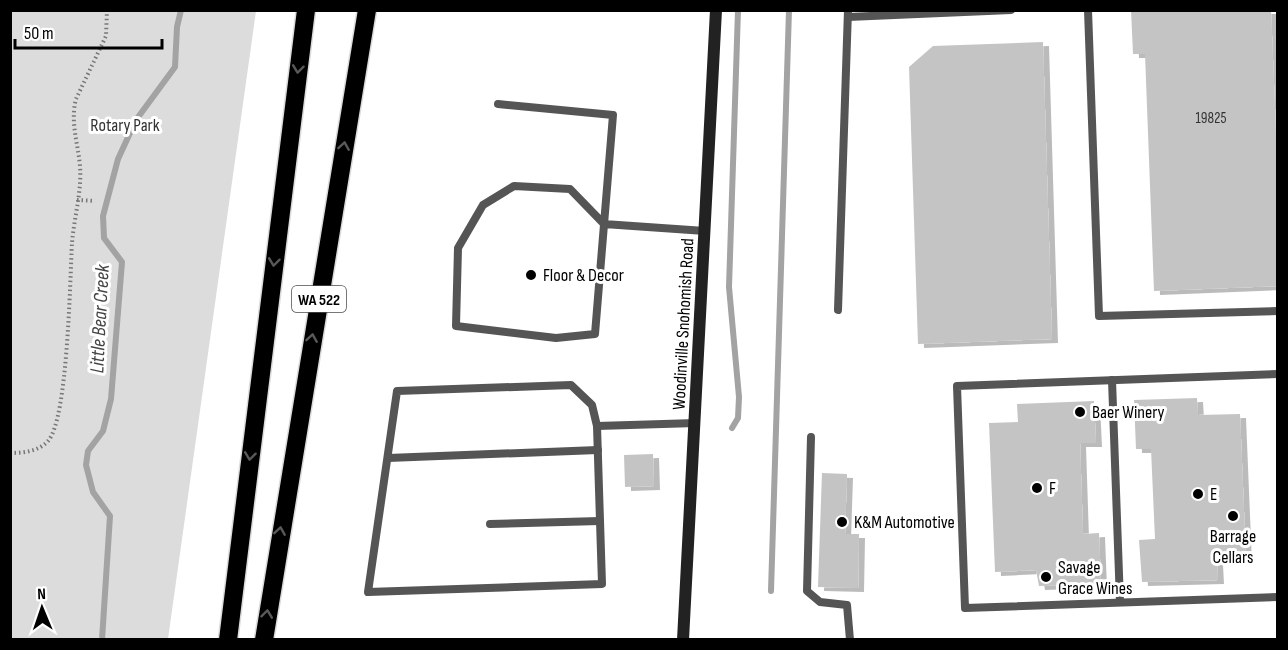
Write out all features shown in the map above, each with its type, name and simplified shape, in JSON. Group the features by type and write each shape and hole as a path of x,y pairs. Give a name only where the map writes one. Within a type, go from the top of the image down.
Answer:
{"highway":[{"name":"WA 522","path":"228,639 306,10"},
{"name":"WA 522","path":"264,639 270,588 367,10"}],"main road":[{"name":"Woodinville Snohomish Road","path":"683,639 716,10"}],"lane":[{"path":"838,310 848,14 1011,10"},
{"path":"1088,10 1098,316 1278,311"},
{"path":"498,104 613,115 604,224 595,334 556,338 456,326 458,249 483,205 514,186 570,189 604,224 705,231"},
{"path":"1278,374 957,386 965,608 1278,597"},
{"path":"1112,380 1120,602"},
{"path":"571,385 592,405 597,426 602,584 368,592 397,392 571,385"},
{"path":"597,426 696,423"},
{"path":"811,437 807,591 820,602 847,605 850,639"},
{"path":"388,458 597,450"},
{"path":"490,525 600,521"}],"path":[{"path":"10,453 36,450 49,440 56,424 68,341 80,168 73,110 106,36 106,10"},
{"path":"77,200 95,201"}],"green space":[{"name":"Rotary Park","path":"10,11 256,11 168,639 11,639"}],"building":[{"path":"1131,10 1271,10 1278,183 1278,286 1154,291 1145,54 1133,54"},
{"path":"1043,42 1052,339 918,344 909,67 933,46"},
{"name":"E","path":"1197,398 1198,415 1240,414 1246,560 1217,561 1218,580 1142,582 1139,540 1155,539 1151,449 1136,449 1134,400"},
{"name":"F","path":"1094,401 1096,443 1080,443 1083,534 1099,533 1101,584 1039,586 1036,570 995,572 989,423 1018,422 1017,404"},
{"path":"653,454 654,486 625,487 624,455"},
{"path":"822,473 847,474 845,534 859,534 858,588 818,587"}],"waterway":[{"name":"Little Bear Creek","path":"102,640 110,516 93,492 86,465 88,451 103,431 111,399 122,262 104,238 103,216 118,159 136,120 175,67 177,27 181,10"},
{"path":"732,428 738,418 739,397 729,287 738,10"},
{"path":"771,591 789,10"}],"place":[{"name":"Floor & Decor","path":"531,275"},
{"name":"Baer Winery","path":"1080,412"},
{"name":"F","path":"1037,488"},
{"name":"E","path":"1198,494"},
{"name":"Barrage Cellars","path":"1233,516"},
{"name":"K&M Automotive","path":"842,522"},
{"name":"Savage Grace Wines","path":"1046,577"}]}
